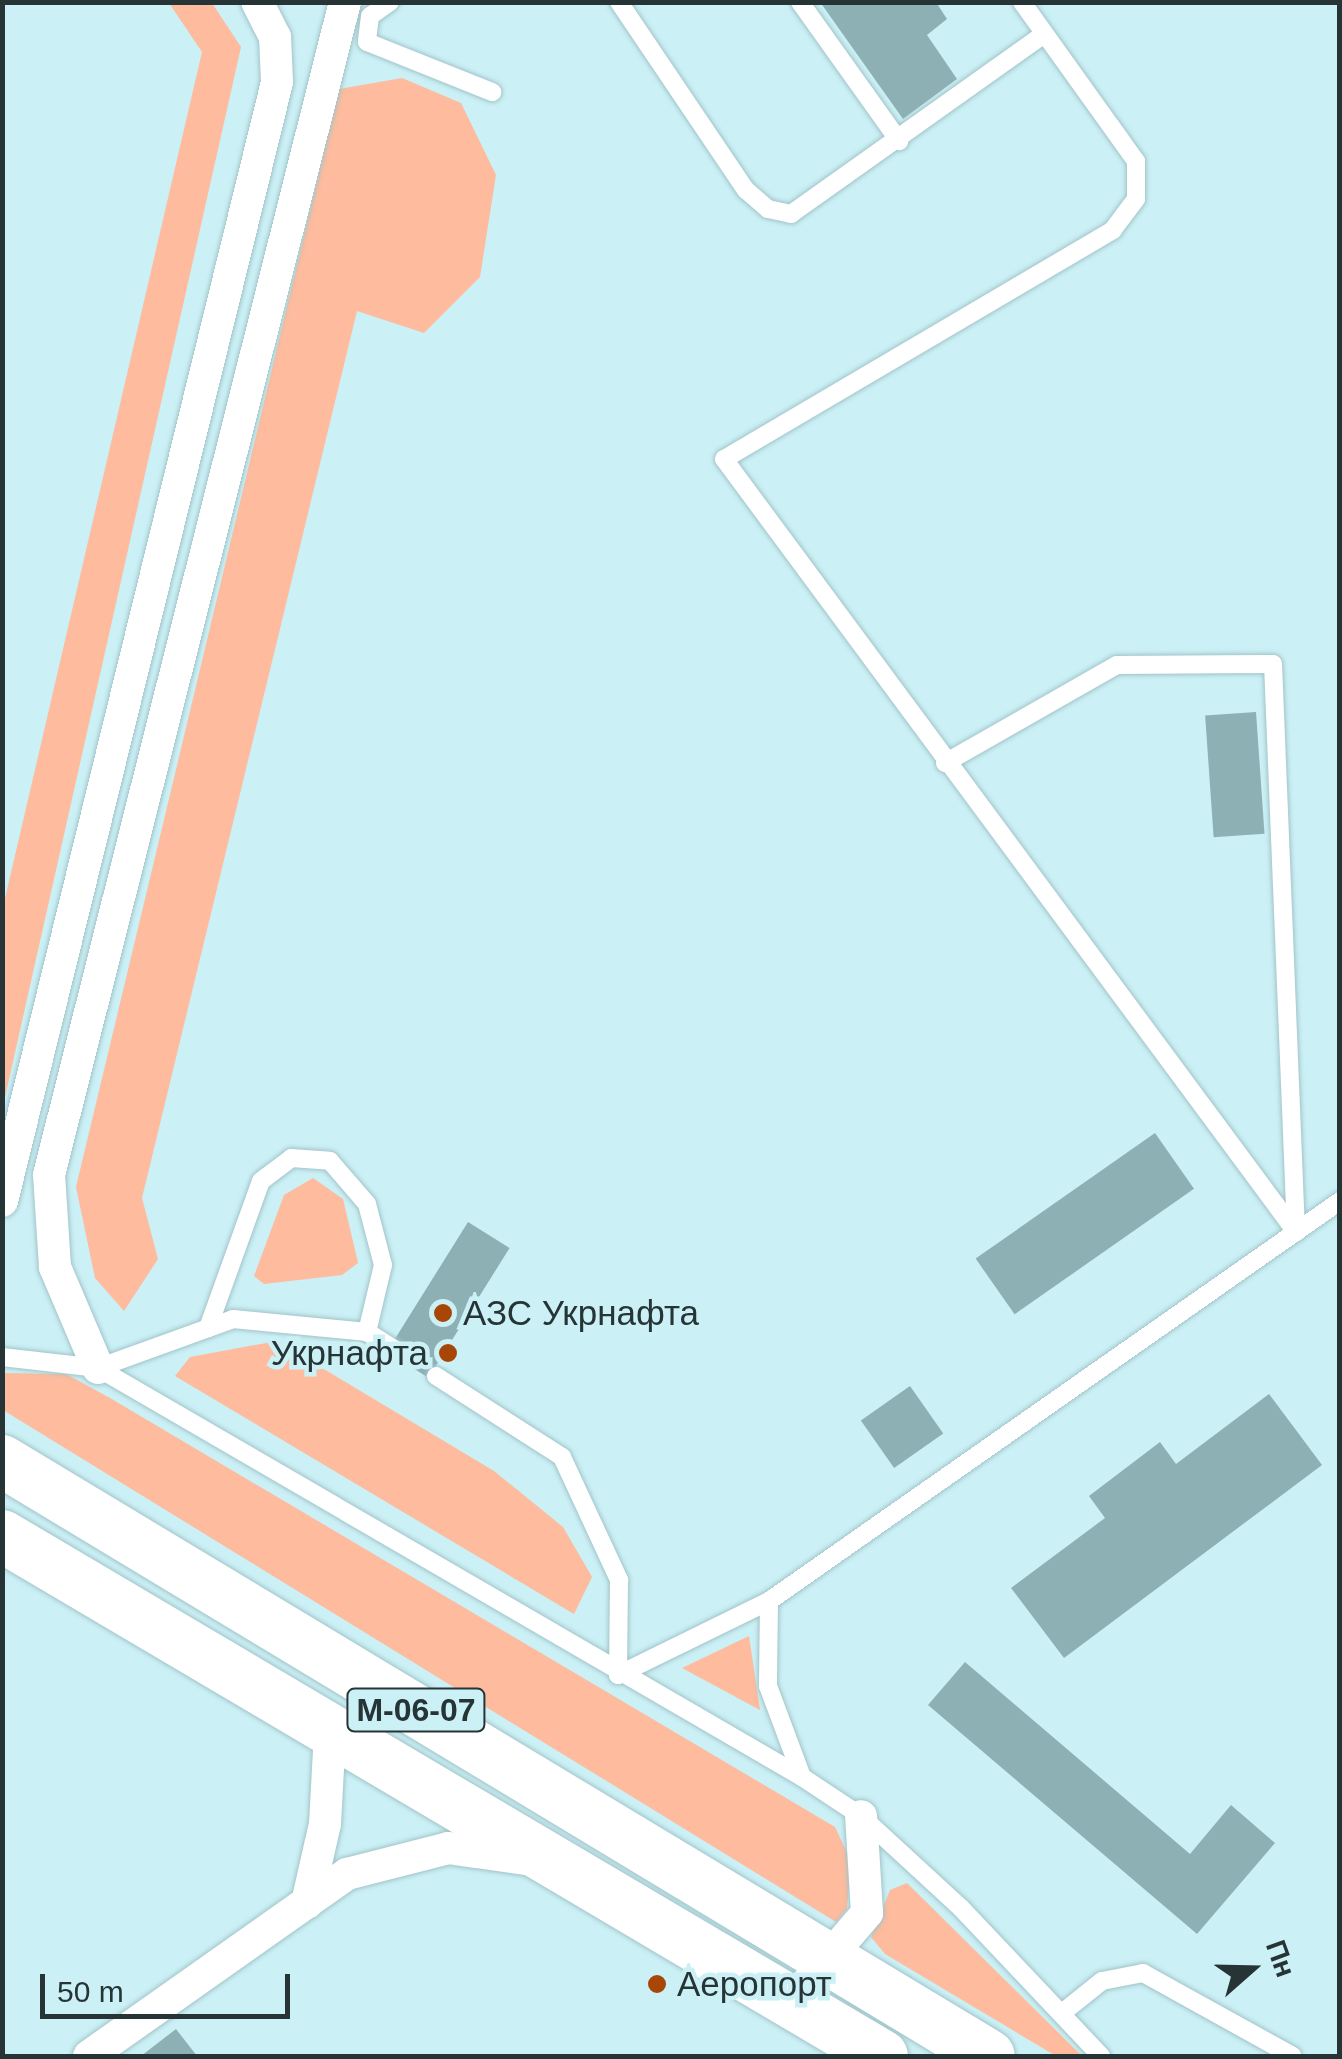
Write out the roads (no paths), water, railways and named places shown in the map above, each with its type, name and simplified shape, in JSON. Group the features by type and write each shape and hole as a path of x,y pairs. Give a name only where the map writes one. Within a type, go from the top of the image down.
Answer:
{"main road":[{"name":"М-06-07","path":"2,1460 989,2056"},
{"name":"М-06-07","path":"2,1536 546,1862 882,2056"}],"street":[{"path":"2,1201 277,82 275,37 257,2"},
{"path":"98,1368 55,1268 48,1174 347,6"},
{"path":"306,1903 325,1824 330,1731"},
{"path":"788,2004 867,1914 860,1816"},
{"path":"89,2056 306,1903 398,1856 448,1848 546,1862"}],"lane":[{"path":"390,2 370,16 367,42 492,92"},
{"path":"620,2 768,210 792,214 816,203 1044,34"},
{"path":"800,2 899,141"},
{"path":"1022,2 1136,162 1136,199 1113,230 724,459 1296,1232"},
{"path":"945,762 1117,665 1272,664 1296,1232"},
{"path":"208,1328 261,1182 291,1158 330,1160 367,1204 383,1265 367,1332"},
{"path":"618,1675 768,1601 1340,1201"},
{"path":"98,1368 234,1318 367,1332 396,1350"},
{"path":"2,1356 98,1368 618,1675 802,1777 860,1816 1062,2013 1100,2056"},
{"path":"436,1376 562,1457 619,1580 618,1675"},
{"path":"768,1601 768,1686 802,1777"},
{"path":"1062,2013 1102,1981 1143,1973 1293,2056"}],"place":[{"name":"АЗС Укрнафта","path":"443,1313"},
{"name":"Укрнафта","path":"448,1353"},
{"name":"Аеропорт","path":"657,1984"}]}
